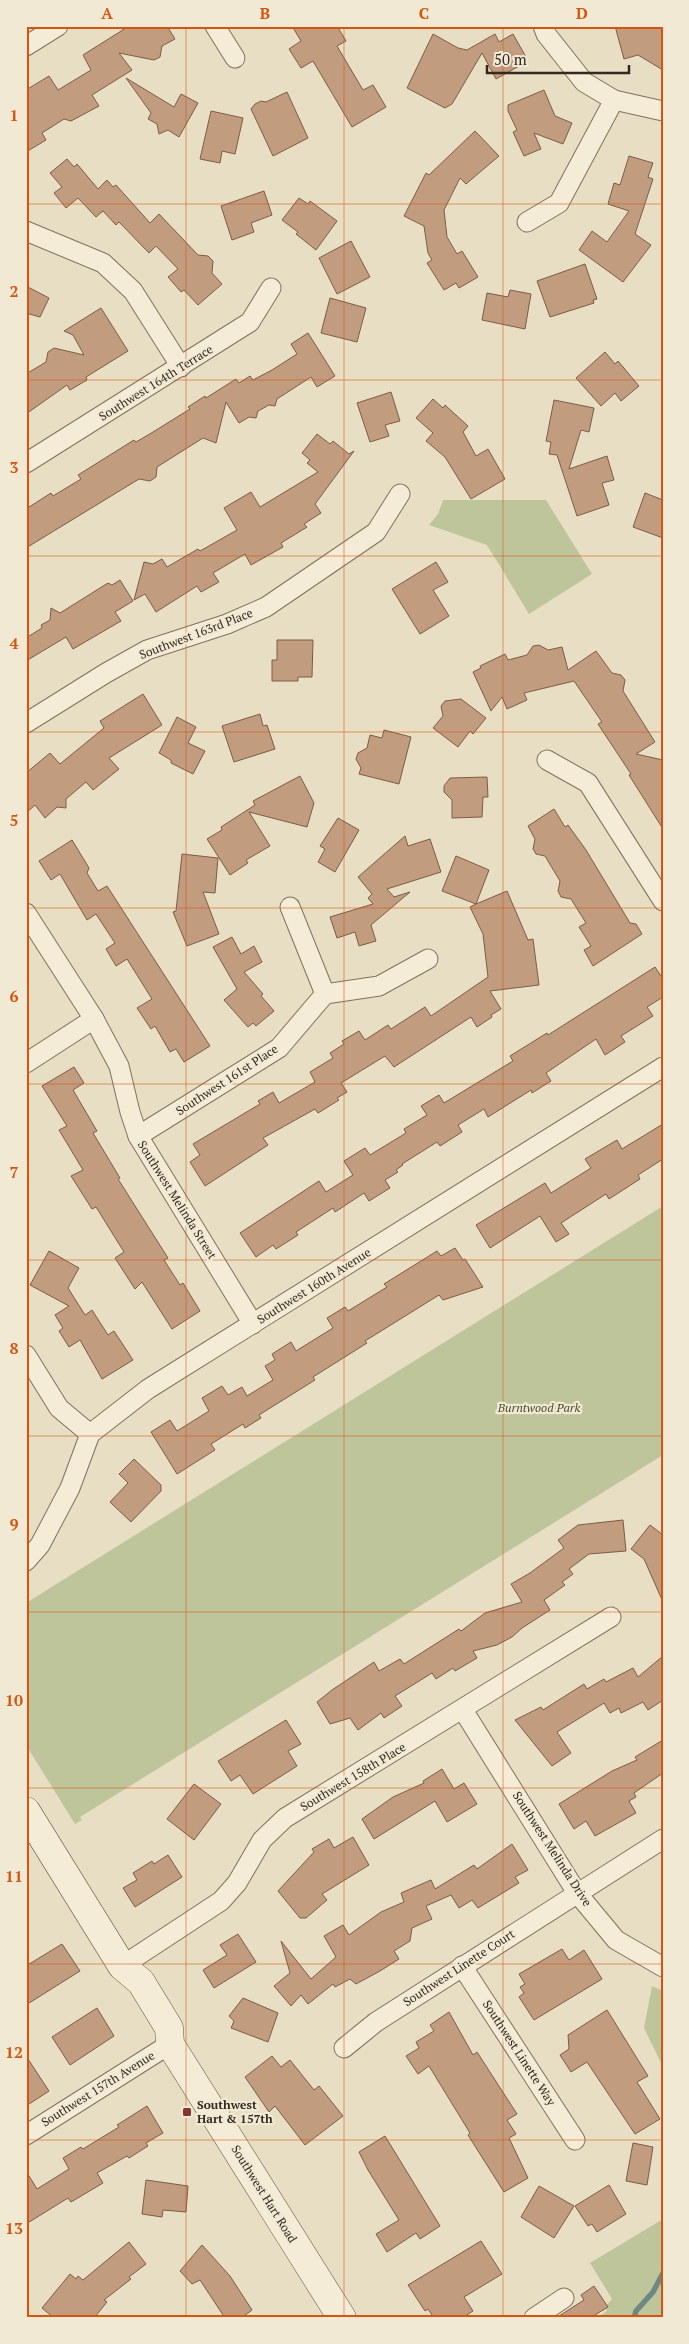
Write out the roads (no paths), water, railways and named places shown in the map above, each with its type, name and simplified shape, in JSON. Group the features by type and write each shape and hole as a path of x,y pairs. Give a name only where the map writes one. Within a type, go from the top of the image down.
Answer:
{"main road":[{"name":"Southwest Hart Road","path":"26,1811 122,1966 141,1982 169,2028 170,2044 342,2318"}],"street":[{"path":"26,46 58,26"},
{"path":"215,26 235,58"},
{"path":"543,26 546,34 584,82 614,100 663,111"},
{"path":"527,222 559,203 614,100"},
{"path":"26,231 103,263 133,291 181,367"},
{"name":"Southwest 164th Terrace","path":"26,463 250,322 271,288"},
{"name":"Southwest 163rd Place","path":"26,723 106,672 147,650 227,624 266,607 376,532 400,494"},
{"path":"547,760 588,783 663,901"},
{"path":"290,907 324,994 379,986 428,959"},
{"name":"Southwest Melinda Street","path":"26,913 94,1019 119,1066 138,1136 253,1324"},
{"name":"Southwest 161st Place","path":"138,1136 279,1048 324,994"},
{"path":"26,1063 94,1019"},
{"name":"Southwest 160th Avenue","path":"90,1434 148,1389 663,1067"},
{"path":"26,1356 59,1408 90,1434 70,1488 40,1546 26,1561"},
{"name":"Southwest 158th Place","path":"122,1966 221,1901 237,1883 262,1840 285,1818 611,1617"},
{"name":"Southwest Melinda Drive","path":"463,1710 577,1892 616,1940 663,1967"},
{"path":"577,1892 663,1839"},
{"name":"Southwest Linette Court","path":"344,2048 376,2022 577,1892"},
{"name":"Southwest Linette Way","path":"462,1966 575,2140"},
{"name":"Southwest 157th Avenue","path":"26,2135 170,2044"},
{"path":"534,2318 564,2298"}],"waterway":[{"path":"634,2318 636,2311 653,2292 663,2273"}],"place":[{"name":"Southwest Hart & 157th","path":"187,2112"}],"park label":[{"name":"Burntwood Park","path":"539,1408"}]}
